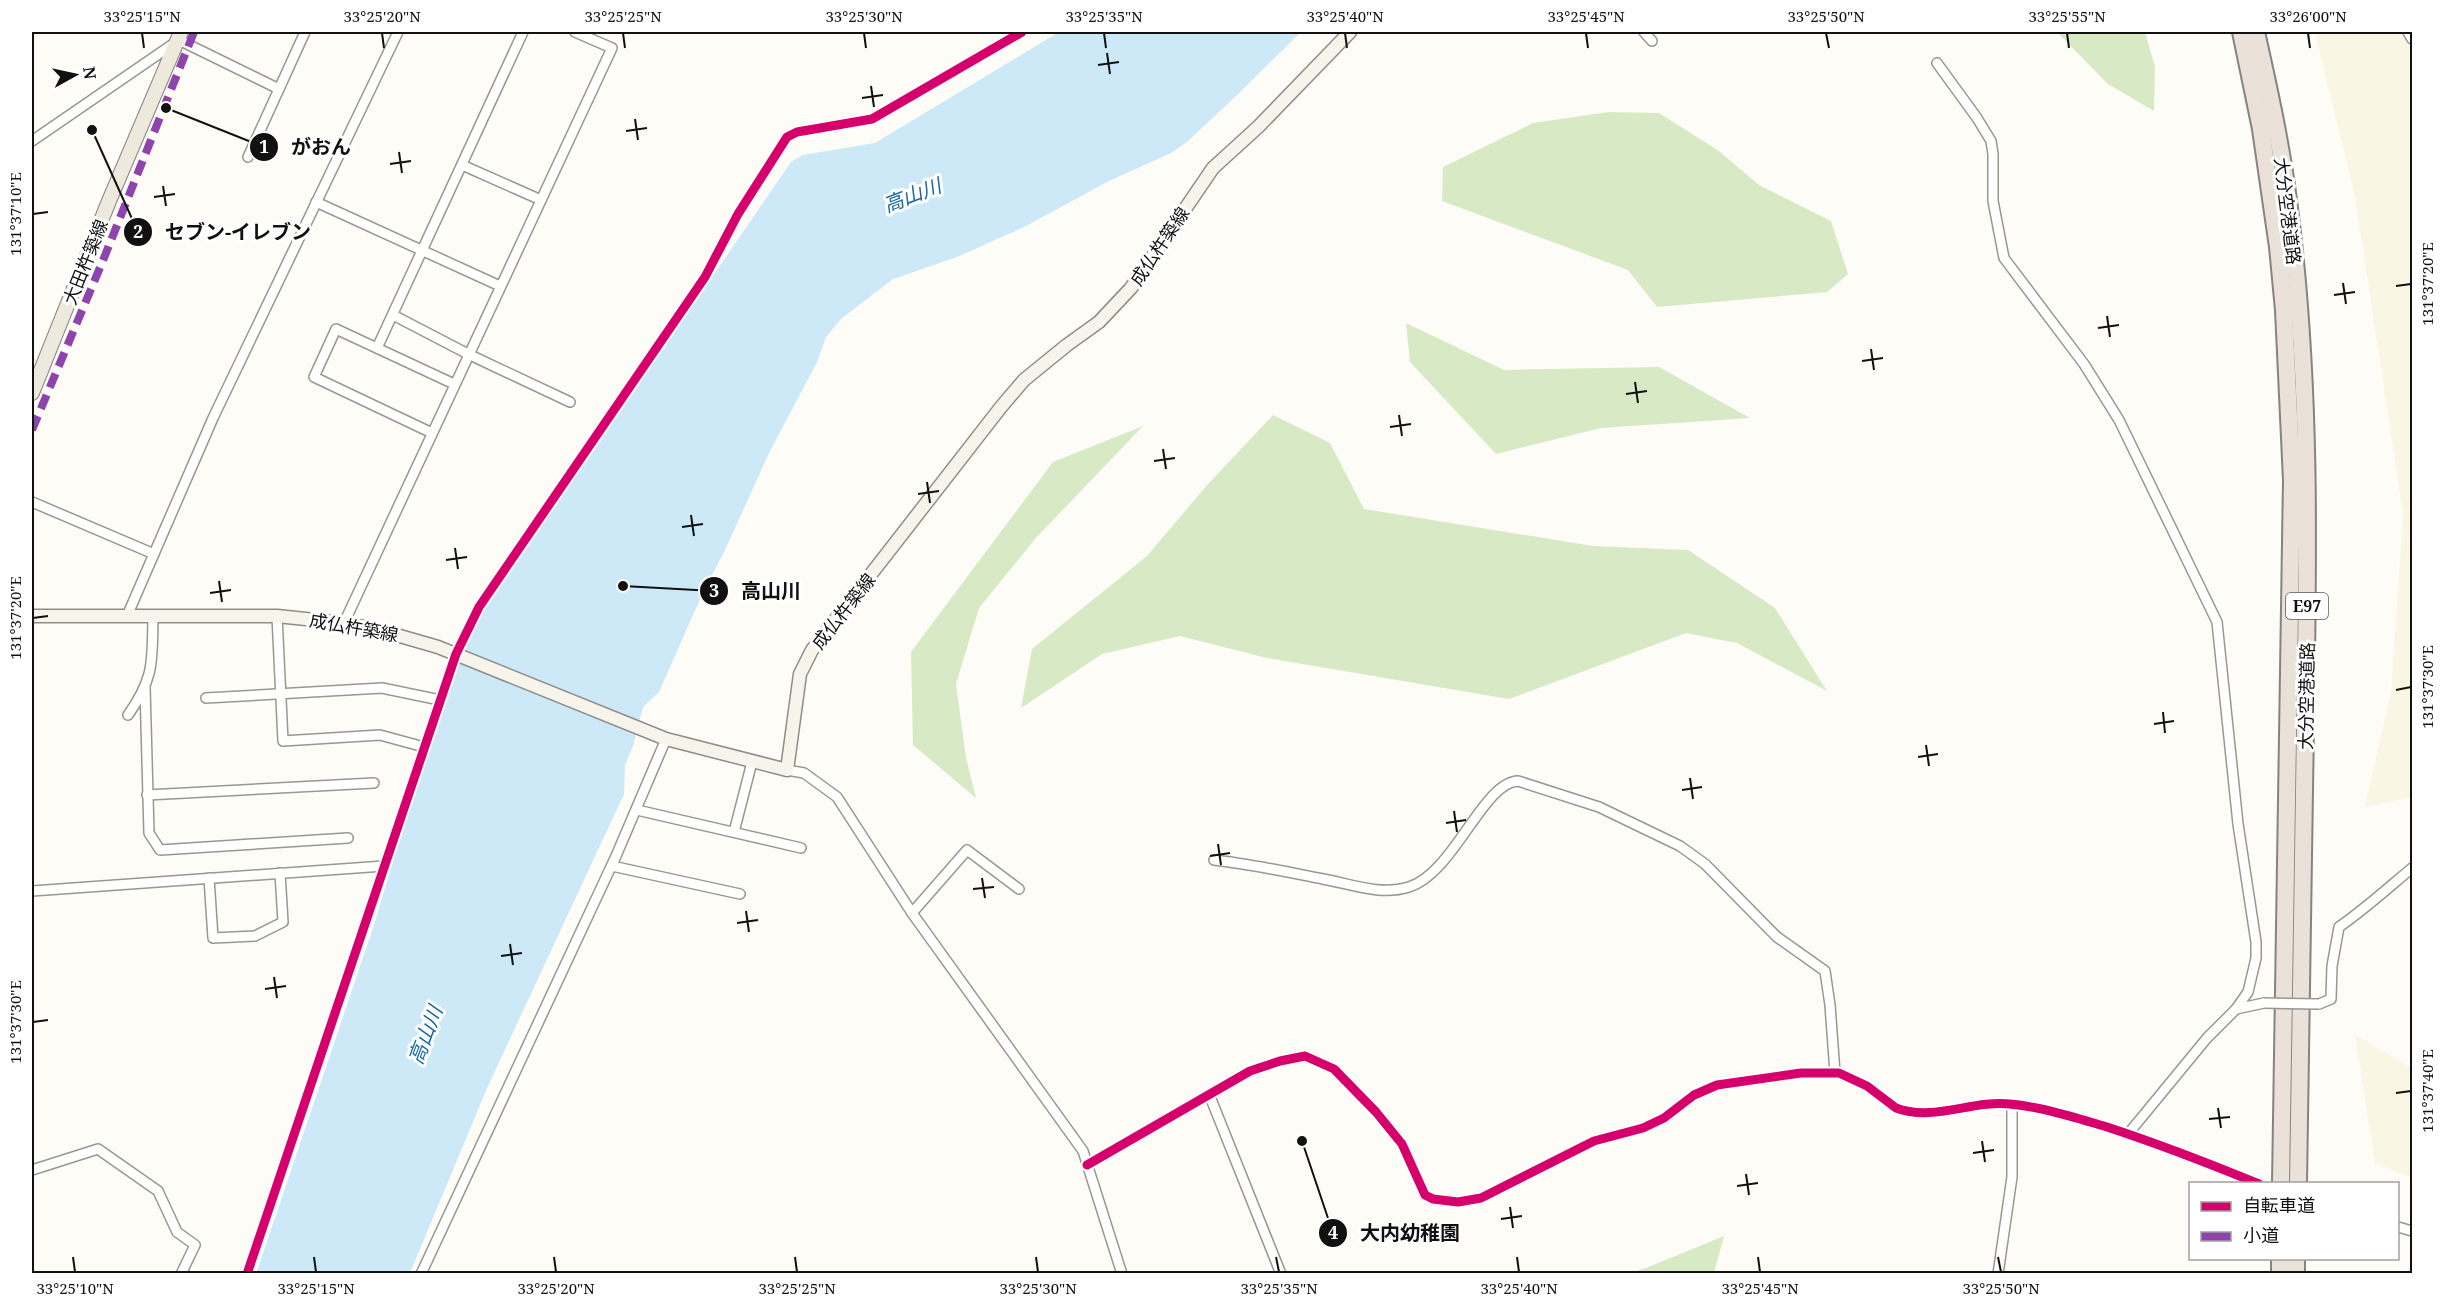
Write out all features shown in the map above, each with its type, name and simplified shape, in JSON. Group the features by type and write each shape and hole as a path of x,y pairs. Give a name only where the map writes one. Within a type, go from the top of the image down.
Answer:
{"highway":[{"name":"大分空港道路","path":"2241,32 2261,129 2278,247 2284,310 2292,480 2282,1182"},
{"name":"大分空港道路","path":"2256,32 2269,88 2289,208 2305,401 2307,583 2298,1182"}],"main road":[{"name":"成仏杵築線","path":"32,615 277,615 344,623 406,636 456,654 666,739 787,770 801,674 812,650 1024,380 1100,322 1118,303 1131,288 1213,168 1258,127 1350,32"},
{"name":"大田杵築線","path":"32,393 109,201 180,36"}],"street":[{"path":"248,157 305,32"},
{"path":"128,616 213,418 398,32"},
{"path":"377,348 523,32"},
{"path":"344,623 612,48 575,32"},
{"path":"247,1274 456,654 479,607 705,277 738,214 787,137 797,132 872,120 1022,32"},
{"path":"1644,32 1652,41"},
{"path":"2408,32 2412,39"},
{"path":"32,141 180,36 279,88"},
{"path":"1937,63 1991,141 1993,201 2004,258 2084,364 2119,420 2217,622 2238,824 2256,942 2256,958 2248,992 2236,1009 2207,1038 2128,1134"},
{"path":"462,165 541,200"},
{"path":"316,202 500,286"},
{"path":"393,315 468,354 570,402"},
{"path":"432,433 314,377 336,329 454,384"},
{"path":"32,502 154,554"},
{"path":"277,615 283,741 380,735 424,747"},
{"path":"128,715 151,672 153,616"},
{"path":"145,687 149,833 160,850 348,838"},
{"path":"206,698 382,688 440,700"},
{"path":"421,1274 612,866 666,739"},
{"path":"734,832 752,762"},
{"path":"787,770 804,773 837,797 912,913 1083,1151 1122,1274"},
{"path":"1214,860 1245,864 1377,891 1399,889 1420,883 1444,863 1488,803 1501,787 1509,782 1518,781 1599,807 1680,846 1705,864 1777,936 1825,971 1835,1073"},
{"path":"147,795 374,783"},
{"path":"637,810 801,848"},
{"path":"912,913 967,850 1018,889"},
{"path":"32,891 384,866"},
{"path":"612,866 740,894"},
{"path":"2236,1009 2264,1003 2319,1004 2331,999 2332,966 2339,927 2367,908 2372,900 2412,868"},
{"path":"209,878 213,938 255,936 283,922 280,873"},
{"path":"1087,1165 1250,1071 1305,1056 1334,1069 1376,1112 1402,1144 1425,1195 1434,1199 1458,1202 1481,1198 1594,1141 1643,1128 1664,1118 1694,1095 1717,1085 1801,1073 1835,1073 1855,1079 1904,1111 1923,1113 2012,1104 2067,1114 2128,1134 2254,1182"},
{"path":"1209,1094 1281,1274"},
{"path":"1998,1274 2012,1177 2012,1104"},
{"path":"32,1170 98,1149 158,1191 177,1232 195,1245 182,1272 185,1274"}],"shaded area":[{"path":"2315,32 2412,32 2412,797 2365,807 2391,692 2403,514 2355,196"},
{"path":"2355,1035 2412,1068 2412,1178 2375,1163"}],"green space":[{"path":"2057,32 2145,32 2155,67 2154,111 2108,84"},
{"path":"1609,112 1659,113 1719,151 1759,185 1831,221 1848,274 1827,292 1657,307 1628,270 1442,201 1443,167 1533,123"},
{"path":"1406,323 1504,370 1659,367 1750,418 1601,428 1496,454 1410,362"},
{"path":"1273,415 1330,443 1364,509 1593,546 1688,550 1775,608 1827,691 1737,643 1686,633 1509,699 1267,658 1180,636 1102,654 1021,708 1032,649 1147,556 1208,484"},
{"path":"1143,426 1035,539 979,608 956,684 966,758 976,798 913,745 911,652 1053,462"},
{"path":"1724,1236 1714,1273 1629,1273 1646,1268"}],"water":[{"path":"1059,32 1301,32 1187,142 1171,153 1109,181 1024,227 957,257 893,279 841,319 826,337 817,362 770,451 659,692 643,707 633,746 625,765 624,794 488,1086 410,1273 256,1274 374,925 408,812 457,666 467,639 483,611 791,162 803,155 875,143"}],"marked path":[{"path":"32,430 104,258 194,32"}],"cycle path":[{"path":"247,1274 456,654 479,607 705,277 738,214 787,137 797,132 872,119 1022,32"},
{"path":"1087,1165 1250,1071 1305,1056 1334,1069 1376,1112 1402,1144 1425,1195 1433,1199 1458,1202 1481,1198 1594,1141 1643,1128 1664,1118 1694,1095 1717,1085 1801,1073 1839,1073 1867,1086 1896,1108 1910,1112 1938,1112 1981,1105 2010,1104 2057,1113 2143,1139 2254,1182"}],"place":[{"name":"がおん","path":"166,108"},
{"name":"セブン-イレブン","path":"92,130"},
{"name":"高山川","path":"623,586"},
{"name":"大内幼稚園","path":"1302,1141"}]}
